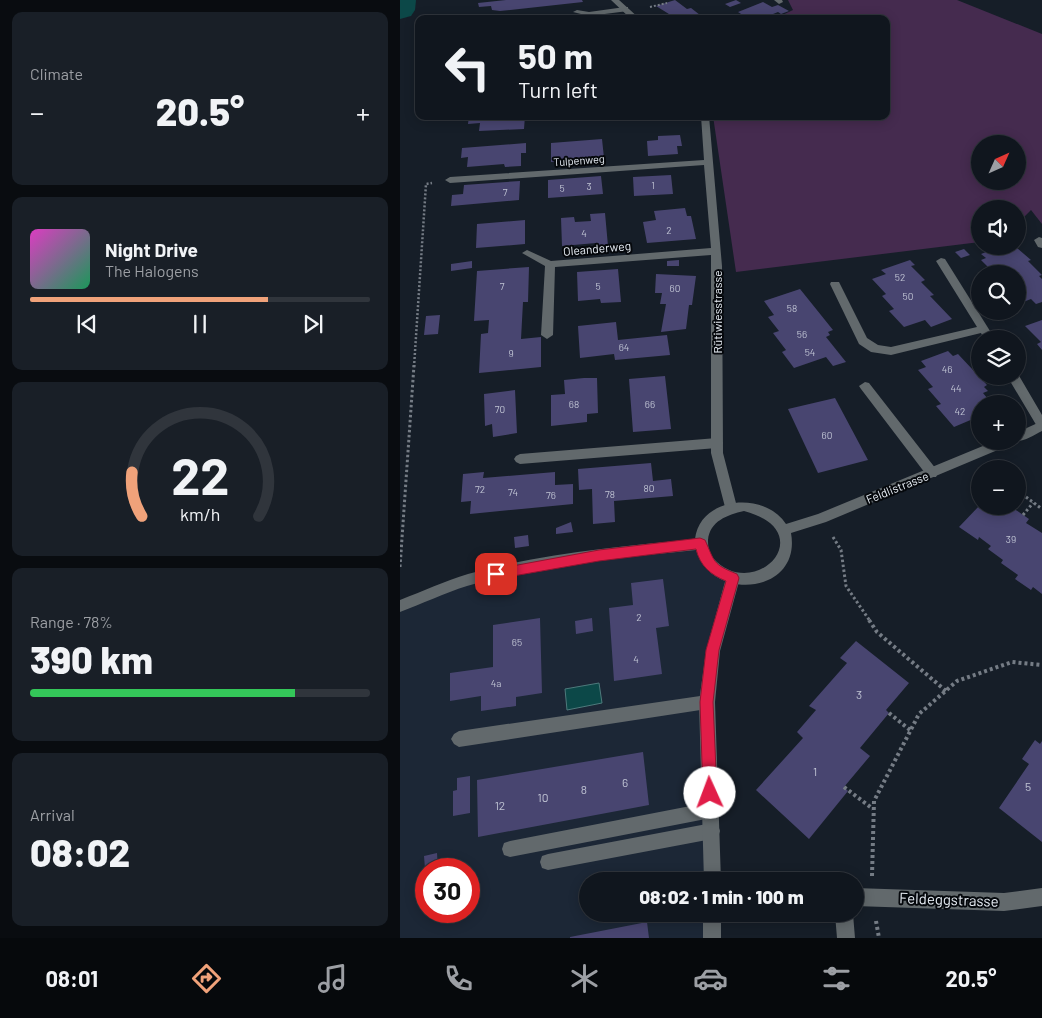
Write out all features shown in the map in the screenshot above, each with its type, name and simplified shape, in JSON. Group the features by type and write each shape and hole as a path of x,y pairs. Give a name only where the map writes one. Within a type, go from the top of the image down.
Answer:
{"street":[{"path":"615,0 632,15"},
{"path":"577,12 589,14 625,9"},
{"name":"Rütiwiesstrasse","path":"705,120 716,251 716,453 731,507"},
{"name":"Tulpenweg","path":"450,180 710,162"},
{"name":"Oleanderweg","path":"547,335 550,264 716,251"},
{"path":"526,253 550,264"},
{"path":"941,261 984,330"},
{"path":"835,284 863,341 875,349 891,351 971,337"},
{"path":"1018,385 1042,426 1026,433"},
{"path":"865,386 932,473"},
{"path":"520,458 717,442"},
{"name":"Feldlistrasse","path":"784,530 821,518 987,450"},
{"path":"731,507 757,507 769,512 784,530 787,543 784,556 776,567 764,576 749,579 733,578 720,573 710,565 703,555 700,544 702,532 708,521 718,512 731,507"},
{"path":"400,606 467,581 526,567 700,544"},
{"path":"712,872 707,702 713,650 733,578"},
{"path":"459,739 707,702"},
{"path":"510,849 711,810"},
{"path":"548,862 712,831"},
{"name":"Feldeggstrasse","path":"864,896 1004,902 1042,898"},
{"path":"712,922 712,938"},
{"path":"845,922 846,938"}],"path":[{"path":"400,567 426,184 450,180"},
{"path":"1026,497 1042,509"},
{"path":"1026,512 1034,503"},
{"path":"833,537 841,550 846,586 877,632 946,691"},
{"path":"864,888 874,801 919,714 957,681 1012,662 1042,665"},
{"path":"890,713 910,730"},
{"path":"844,787 874,810"}],"shaded area":[{"path":"788,0 957,0 1042,34 1042,224 1031,210 1026,215 1026,200 971,200 971,243 736,272 714,120 890,120 890,15 782,15 793,10"},
{"path":"700,544 703,555 733,578 713,651 712,872 579,872 579,922 712,922 712,938 400,938 400,606 526,567"},
{"path":"599,683 602,703 567,710 565,689"}],"building":[{"path":"506,0 582,0 583,2 500,11 492,10 491,6 479,7 478,3"},
{"path":"675,0 687,9 691,8 700,15 671,15 656,6"},
{"path":"736,0 741,3 730,7 725,4"},
{"path":"763,2 772,7 778,5 789,11 771,15 743,15 738,12"},
{"path":"468,120 525,120 524,129 479,131 480,123 468,124"},
{"path":"680,135 682,146 677,146 678,154 648,156 647,141 658,140 658,136"},
{"path":"602,139 604,158 551,162 551,143"},
{"path":"526,143 526,153 521,153 521,166 505,167 504,164 467,167 468,157 461,158 462,148"},
{"path":"671,175 673,194 634,196 633,177"},
{"path":"601,176 603,194 548,198 548,180"},
{"path":"520,181 519,200 451,206 452,195 463,194 464,185"},
{"path":"685,208 687,216 691,216 696,239 647,243 643,222 656,220 654,211"},
{"path":"605,213 608,246 596,247 596,243 562,246 561,218 574,217 575,222 591,221 590,214"},
{"path":"525,220 525,244 476,248 477,224"},
{"path":"964,249 970,255 961,258 955,252"},
{"path":"982,255 1025,255 1031,260 1028,261 1042,275 1039,276 1042,279 1042,302 1036,304 1031,299 1026,301 1026,265 986,265 981,260 986,258"},
{"path":"679,260 679,266 667,266 667,261"},
{"path":"910,260 915,265 911,266 925,280 921,282 934,295 930,296 952,319 931,327 925,320 904,327 889,311 894,309 882,296 886,294 872,279 886,274 881,270"},
{"path":"472,261 472,268 451,271 451,264"},
{"path":"529,267 528,302 523,302 521,339 541,337 541,367 479,373 481,334 488,333 489,320 474,321 477,271"},
{"path":"618,269 621,302 601,303 600,299 578,301 577,272"},
{"path":"656,274 696,276 692,305 689,305 686,329 661,332 666,304 660,304 662,293 655,293"},
{"path":"800,289 833,330 828,332 830,335 826,337 846,362 833,366 826,357 794,368 782,352 786,350 773,333 779,331 768,317 774,315 764,301"},
{"path":"440,315 438,334 424,335 426,316"},
{"path":"1042,320 1042,350 1037,344 1041,342 1025,326"},
{"path":"616,322 618,340 667,335 670,355 615,360 614,354 580,358 578,326"},
{"path":"948,351 953,356 958,354 971,368 971,385 987,385 984,387 988,391 983,393 985,395 971,395 971,420 954,427 936,406 941,404 928,389 933,387 918,370 926,367 921,361"},
{"path":"665,376 671,429 633,432 629,379"},
{"path":"597,378 598,413 587,414 587,422 551,426 551,395 565,394 564,380"},
{"path":"515,390 517,433 493,437 492,424 485,426 484,394"},
{"path":"835,398 868,460 818,473 788,409"},
{"path":"651,463 653,481 671,479 673,496 614,501 615,522 593,524 592,489 579,490 578,469"},
{"path":"484,472 483,478 555,472 555,485 573,484 573,504 470,514 471,501 461,502 463,474"},
{"path":"971,514 1023,515 1029,519 1026,523 1042,533 1042,594 1033,587 1031,590 1015,579 1018,575 1001,563 1003,560 988,549 991,546 979,537 978,540 959,527"},
{"path":"571,522 573,532 556,534 556,528"},
{"path":"528,535 529,546 515,548 514,537"},
{"path":"663,579 669,626 656,628 662,674 614,681 609,608 633,605 631,583"},
{"path":"540,618 542,693 516,697 516,706 481,711 481,696 450,701 450,673 493,667 493,625"},
{"path":"592,618 593,631 576,634 575,621"},
{"path":"856,641 909,683 886,710 889,713 860,748 870,756 844,787 848,791 809,839 756,790 803,738 797,732 816,710 809,706 847,663 840,658"},
{"path":"1035,740 1040,744 1042,741 1042,842 999,808 1029,764 1022,759"},
{"path":"643,752 649,805 478,837 477,780"},
{"path":"470,776 470,813 453,816 453,791 457,790 457,778"},
{"path":"437,853 437,858 424,858 424,856"},
{"path":"647,922 649,938 570,938"}],"waterway":[{"path":"400,10 401,0"}],"route":[{"path":"496,574 526,567 599,556 700,544 703,555 710,565 720,573 733,578 713,650 707,702 710,793"}]}
